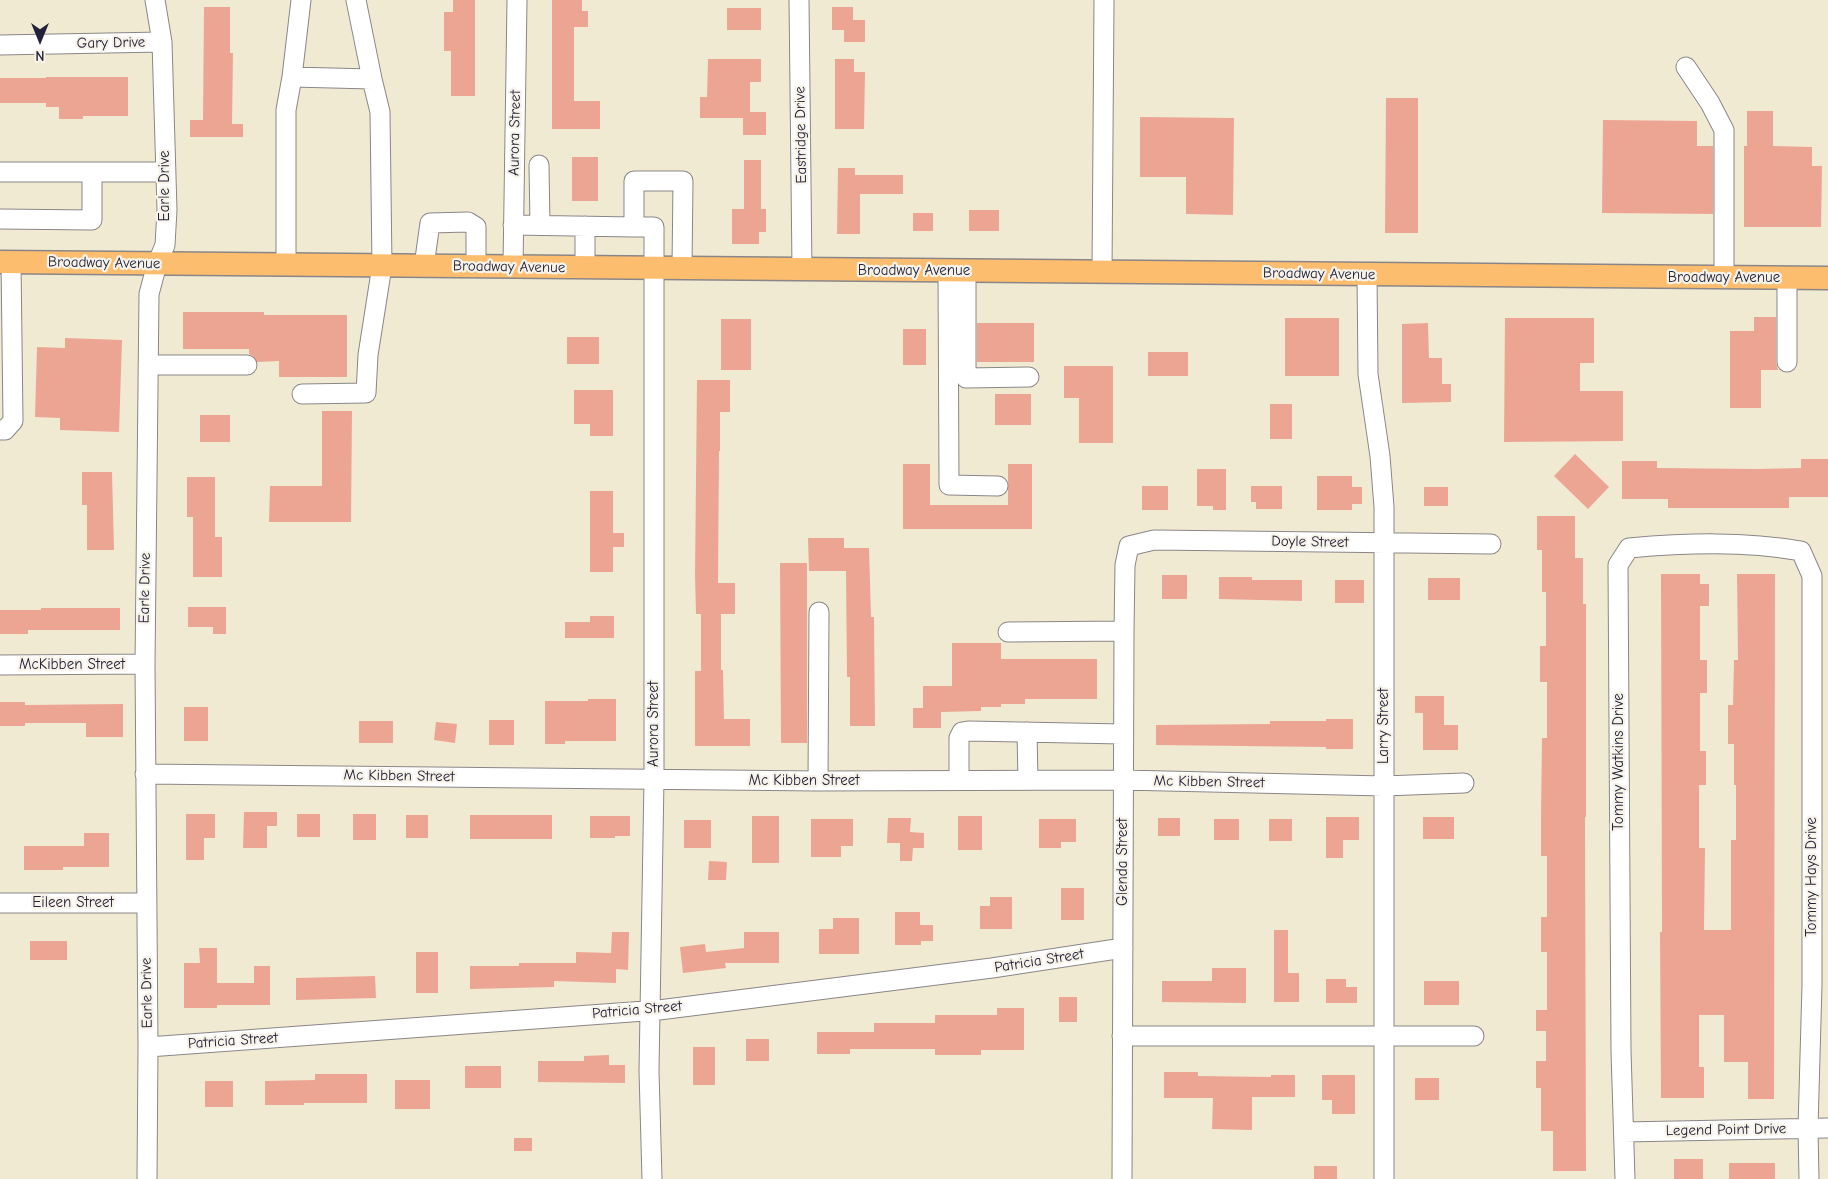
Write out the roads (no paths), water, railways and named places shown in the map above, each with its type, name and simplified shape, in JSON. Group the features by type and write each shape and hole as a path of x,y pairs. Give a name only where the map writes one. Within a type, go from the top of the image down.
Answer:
{"main road":[{"name":"Broadway Avenue","path":"5,262 1828,278"}],"street":[{"name":"Earle Drive","path":"147,1179 148,1047 144,664 149,294 157,264 165,245 167,210 162,42 155,0"},
{"path":"286,265 286,110 292,76 300,0"},
{"path":"302,394 366,393 368,355 382,266 380,112 356,0"},
{"name":"Aurora Street","path":"513,267 516,0"},
{"name":"Eastridge Drive","path":"799,0 802,270"},
{"path":"1102,272 1104,0"},
{"name":"Gary Drive","path":"0,45 162,42"},
{"path":"1686,67 1710,103 1724,130 1724,278"},
{"path":"292,76 372,79"},
{"path":"539,165 540,225"},
{"path":"0,172 166,172"},
{"path":"0,219 92,220 92,172"},
{"path":"634,227 634,181 684,181 682,268"},
{"path":"424,266 430,224 468,222 476,227 476,267"},
{"path":"513,225 683,227"},
{"path":"585,226 585,268"},
{"name":"Aurora Street","path":"652,1179 649,1071 654,779 654,227"},
{"path":"0,430 5,430 13,421 5,262"},
{"path":"957,271 966,378 1028,377"},
{"path":"957,271 949,485 998,486"},
{"name":"Larry Street","path":"1367,275 1368,374 1380,456 1384,507 1384,1179"},
{"path":"1787,278 1787,362"},
{"path":"148,365 246,365"},
{"name":"Doyle Street","path":"1129,546 1154,540 1491,544"},
{"name":"Tommy Watkins Drive","path":"1625,1179 1621,1051 1618,564 1629,548 1688,543 1773,546 1801,551 1812,576"},
{"name":"Glenda Street","path":"1122,1179 1124,565 1129,546"},
{"name":"Tommy Hays Drive","path":"1809,1179 1808,1128 1812,986 1812,576"},
{"path":"818,781 819,612"},
{"path":"1008,632 1124,631"},
{"name":"McKibben Street","path":"0,665 144,664"},
{"path":"959,780 958,738 962,732 1123,734"},
{"path":"1027,732 1028,780"},
{"name":"Mc Kibben Street","path":"145,774 818,781 1122,780 1384,786 1464,783"},
{"name":"Eileen Street","path":"0,903 146,903"},
{"name":"Patricia Street","path":"148,1047 651,1010 992,968 1123,948"},
{"path":"1122,1036 1474,1036"},
{"name":"Legend Point Drive","path":"1624,1132 1828,1128"}]}
